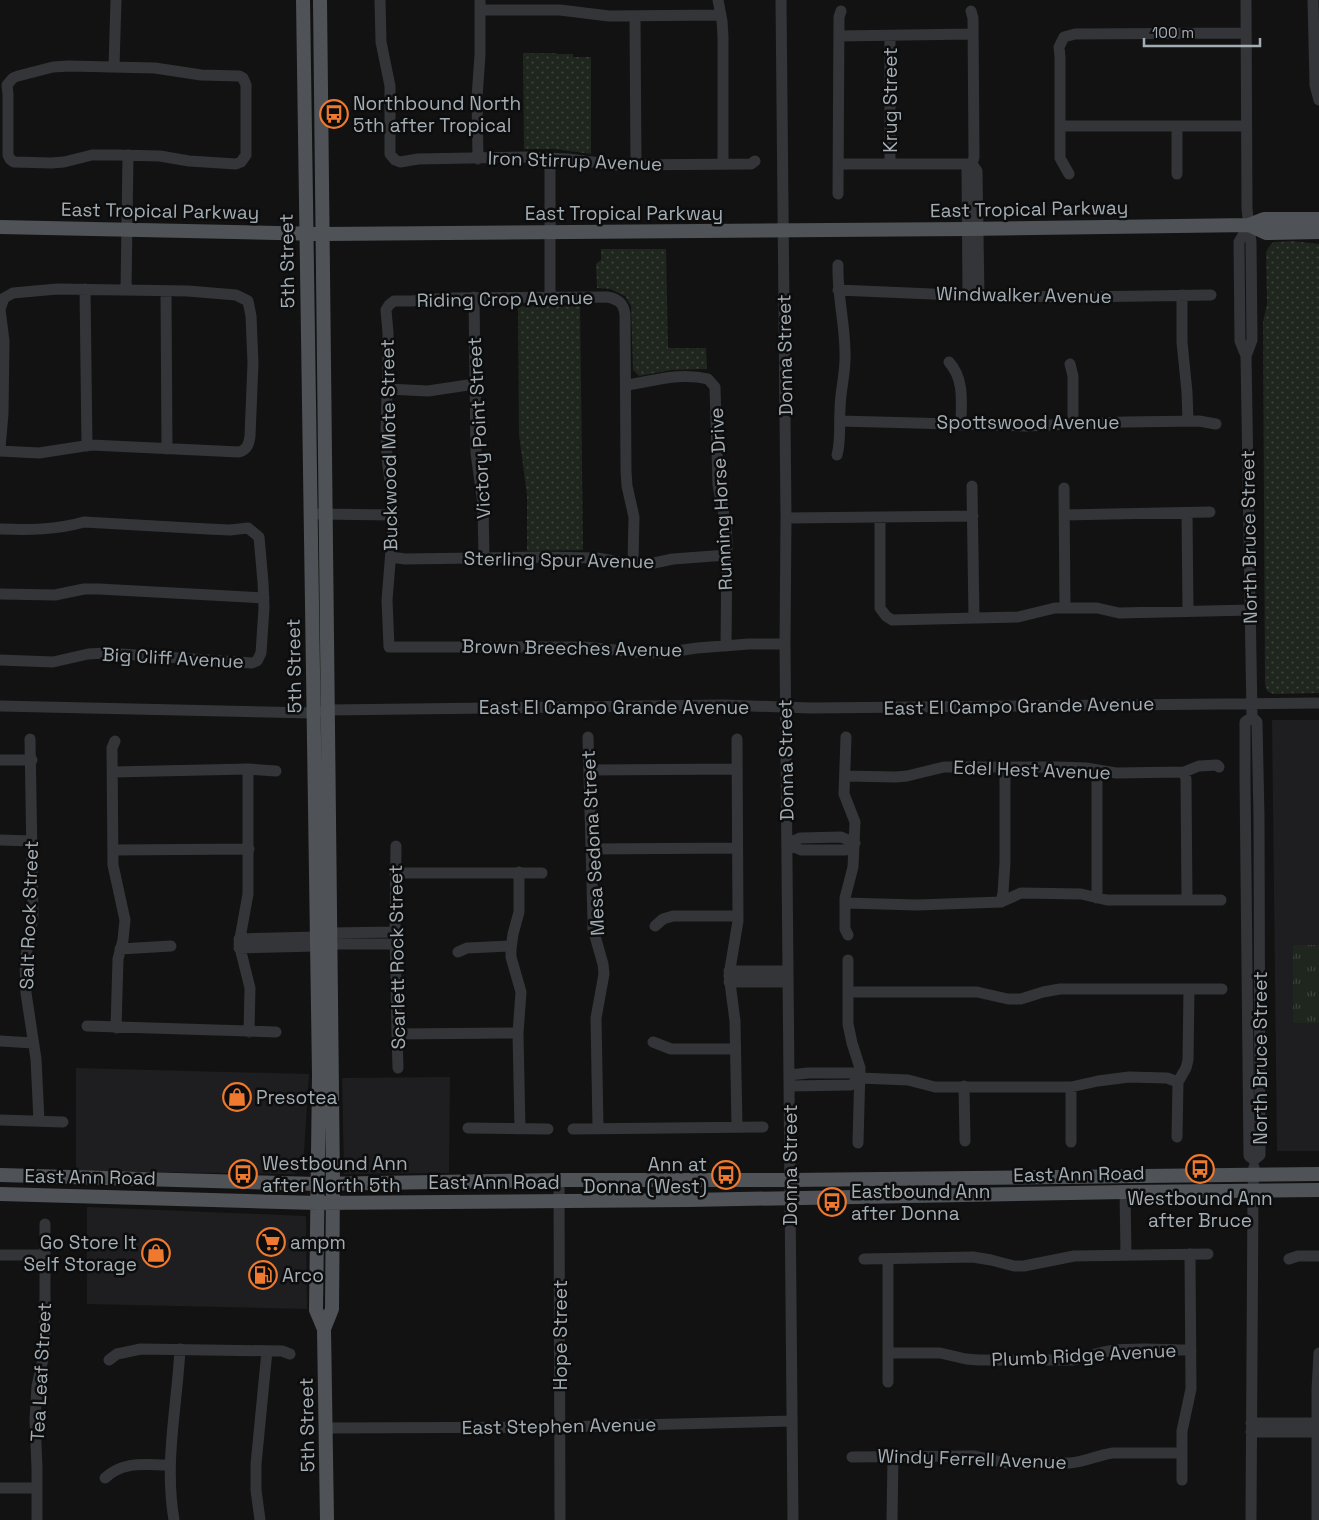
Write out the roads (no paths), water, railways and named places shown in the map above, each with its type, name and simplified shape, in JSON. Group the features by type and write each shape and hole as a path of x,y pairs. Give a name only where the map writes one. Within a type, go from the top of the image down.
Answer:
{"main road":[{"name":"5th Street","path":"303,0 316,895 325,934 323,940 331,991 332,1309 324,1329"},
{"name":"5th Street","path":"320,0 328,710 319,1082 316,1310 324,1329 327,1520"},
{"name":"East Tropical Parkway","path":"0,226 323,234 1249,225 1264,219 1319,219"},
{"name":"East Tropical Parkway","path":"1249,225 1266,233 1319,232"},
{"name":"East Ann Road","path":"0,1175 333,1184 560,1180 790,1180 1254,1168 1319,1174"},
{"path":"36,1195 82,1187 87,1184 89,1177"},
{"name":"East Ann Road","path":"0,1194 317,1203 790,1199 1319,1190"}],"street":[{"path":"114,67 116,0"},
{"name":"Iron Stirrup Avenue","path":"380,0 381,42 390,86 390,154 395,160 400,162 418,159 569,158 604,164 636,165 751,164 755,161"},
{"path":"718,0 723,36 723,164"},
{"name":"Donna Street","path":"781,0 793,1520"},
{"name":"North Bruce Street","path":"1246,0 1246,126 1249,225 1239,242 1240,341 1246,356 1252,717 1257,722 1259,834 1260,1155 1254,1160 1249,1156 1245,778 1245,722 1252,717"},
{"path":"1313,0 1317,76 1315,85 1319,100"},
{"path":"478,158 477,97 480,54 480,5 560,10 609,16 720,15"},
{"path":"838,194 839,17 841,11"},
{"path":"971,11 974,34 974,157 972,164"},
{"path":"635,17 636,165"},
{"path":"1069,174 1060,158 1059,47 1064,37 1076,34 1246,33"},
{"path":"839,36 974,34"},
{"name":"Krug Street","path":"890,36 890,164"},
{"path":"53,67 114,67 155,68 201,75 239,76 243,78 246,85 246,155 241,162 236,164 189,161 160,156 128,155 92,155 64,162 51,163 14,162 10,159 8,155 7,90 9,81 18,76 53,67"},
{"path":"1060,126 1246,126"},
{"path":"1176,126 1176,174"},
{"path":"126,290 128,155"},
{"path":"550,158 550,297"},
{"path":"839,164 972,164"},
{"path":"972,164 977,171 972,229 973,296"},
{"path":"837,455 846,352 838,290 838,265"},
{"path":"57,289 85,289 213,293 236,295 245,299 250,305 253,363 250,436 244,451 87,446 39,453 0,449 3,414 4,341 0,309 4,298 13,293 57,289"},
{"path":"85,289 87,446"},
{"name":"Windwalker Avenue","path":"838,290 973,296 1210,295"},
{"path":"166,291 167,449"},
{"path":"1182,295 1182,342 1188,422"},
{"name":"Riding Crop Avenue","path":"389,305 394,301 474,297 615,298 621,302 625,310 626,385"},
{"name":"Victory Point Street","path":"474,297 476,453 483,504 484,559"},
{"name":"Buckwood Mote Street","path":"388,647 387,600 393,515 386,433 388,333 386,310 389,305"},
{"path":"949,362 954,368 961,385 961,424"},
{"path":"1070,364 1073,376 1073,423"},
{"name":"Running Horse Drive","path":"626,385 676,376 708,379 715,387 718,485 726,526 726,646"},
{"path":"387,389 428,391 475,384"},
{"path":"626,385 626,472 634,517 632,563"},
{"name":"Spottswood Avenue","path":"840,421 1026,426 1073,423 1210,422 1216,424"},
{"path":"972,486 974,618"},
{"path":"1064,488 1065,608"},
{"path":"1064,515 1210,512"},
{"path":"1187,513 1188,611"},
{"path":"310,514 393,515"},
{"path":"786,518 973,516"},
{"path":"880,517 880,608 892,620 1018,617 1049,609 1065,608 1097,608 1119,613 1251,610"},
{"path":"0,528 37,530 84,522 230,530 248,528 259,537 264,598 99,589 84,589 55,596 0,594"},
{"name":"Sterling Spur Avenue","path":"390,557 405,559 590,558 649,564 673,559 727,555"},
{"name":"Big Cliff Avenue","path":"0,660 53,662 88,654 106,653 252,663 257,661 261,653 264,598"},
{"name":"Brown Breeches Avenue","path":"388,647 584,647 663,653 749,644 785,644"},
{"name":"East El Campo Grande Avenue","path":"0,706 313,713 328,710 704,706 811,708 1319,703"},
{"name":"Mesa Sedona Street","path":"588,737 593,929 604,974 596,1018 598,1128"},
{"path":"737,738 738,930 729,977 735,1021 737,1127"},
{"path":"846,738 844,794 854,822 853,867 844,898 845,929 848,935"},
{"name":"Salt Rock Street","path":"30,739 32,760 33,917 26,961 26,993 36,1059 40,1121"},
{"path":"114,741 112,748 114,865 126,920 118,968 116,1028"},
{"path":"0,760 32,760"},
{"name":"Edel Hest Avenue","path":"845,776 896,777 944,767 1057,767 1116,773 1184,772 1199,766 1217,765 1219,767"},
{"path":"1001,902 1005,862 1005,767"},
{"path":"112,772 248,769 276,771"},
{"path":"248,769 248,894 239,944 250,988 249,1032"},
{"path":"589,770 737,769"},
{"path":"1097,770 1097,898"},
{"path":"1184,772 1186,779 1187,900"},
{"path":"0,840 32,841"},
{"path":"787,844 801,850 846,850 854,843"},
{"name":"Scarlett Rock Street","path":"396,846 395,938 398,1068"},
{"path":"591,848 737,848"},
{"path":"114,850 249,849"},
{"path":"519,872 519,912 511,946 521,992 518,1033 520,1129"},
{"path":"395,873 542,873"},
{"path":"845,903 1001,902 1022,893 1080,894 1107,900 1221,900"},
{"path":"655,926 663,919 673,916 738,916"},
{"path":"239,944 395,938"},
{"path":"120,948 170,946"},
{"path":"458,952 467,948 511,946"},
{"path":"848,960 848,1024 860,1068 858,1143"},
{"path":"729,977 788,976"},
{"path":"848,992 977,992 1008,999 1021,999 1060,989 1222,989"},
{"path":"1177,1137 1178,1082 1188,1060 1189,989"},
{"path":"87,1026 276,1032"},
{"path":"397,1034 518,1033"},
{"path":"0,1041 33,1043"},
{"path":"653,1042 670,1049 735,1049"},
{"path":"789,1080 808,1073 853,1073 860,1078 908,1080 935,1087 1071,1087 1129,1077 1167,1078 1178,1082"},
{"path":"964,1086 965,1141"},
{"path":"1071,1087 1071,1142"},
{"path":"0,1120 63,1122"},
{"path":"573,1129 763,1127"},
{"path":"468,1128 548,1129"},
{"path":"1251,1520 1254,1168"},
{"name":"Hope Street","path":"560,1180 560,1520"},
{"path":"1125,1192 1126,1255"},
{"name":"Tea Leaf Street","path":"37,1520 36,1402 37,1386 44,1359 45,1224"},
{"path":"1182,1480 1182,1431 1191,1389 1190,1254"},
{"path":"864,1259 973,1258 1014,1266 1024,1266 1074,1256 1208,1254"},
{"path":"0,1255 45,1255"},
{"path":"1289,1259 1298,1256 1319,1256"},
{"path":"888,1259 888,1382"},
{"path":"174,1520 170,1494 170,1441 180,1349"},
{"path":"109,1360 117,1354 133,1350 282,1351 290,1354"},
{"name":"Plumb Ridge Avenue","path":"888,1353 940,1353 979,1360 1062,1360 1085,1358 1110,1351 1122,1350 1191,1350"},
{"path":"260,1520 256,1490 256,1464 267,1351"},
{"path":"1317,1520 1317,1390 1319,1353"},
{"name":"East Stephen Avenue","path":"326,1428 560,1427 791,1422"},
{"path":"1251,1427 1317,1427"},
{"name":"Windy Ferrell Avenue","path":"852,1458 976,1456 1006,1463 1070,1463 1113,1453 1181,1453"},
{"path":"892,1520 893,1457"},
{"path":"105,1478 113,1470 129,1465 170,1465"},
{"path":"0,1488 37,1488"}],"place":[{"name":"Northbound North 5th after Tropical","path":"334,114"},
{"name":"Presotea","path":"237,1097"},
{"name":"Westbound Ann after Bruce","path":"1200,1169"},
{"name":"Westbound Ann after North 5th","path":"243,1174"},
{"name":"Ann at Donna (West)","path":"726,1175"},
{"name":"Eastbound Ann after Donna","path":"832,1202"},
{"name":"ampm","path":"271,1242"},
{"name":"Go Store It Self Storage","path":"156,1253"},
{"name":"Arco","path":"263,1275"}]}
